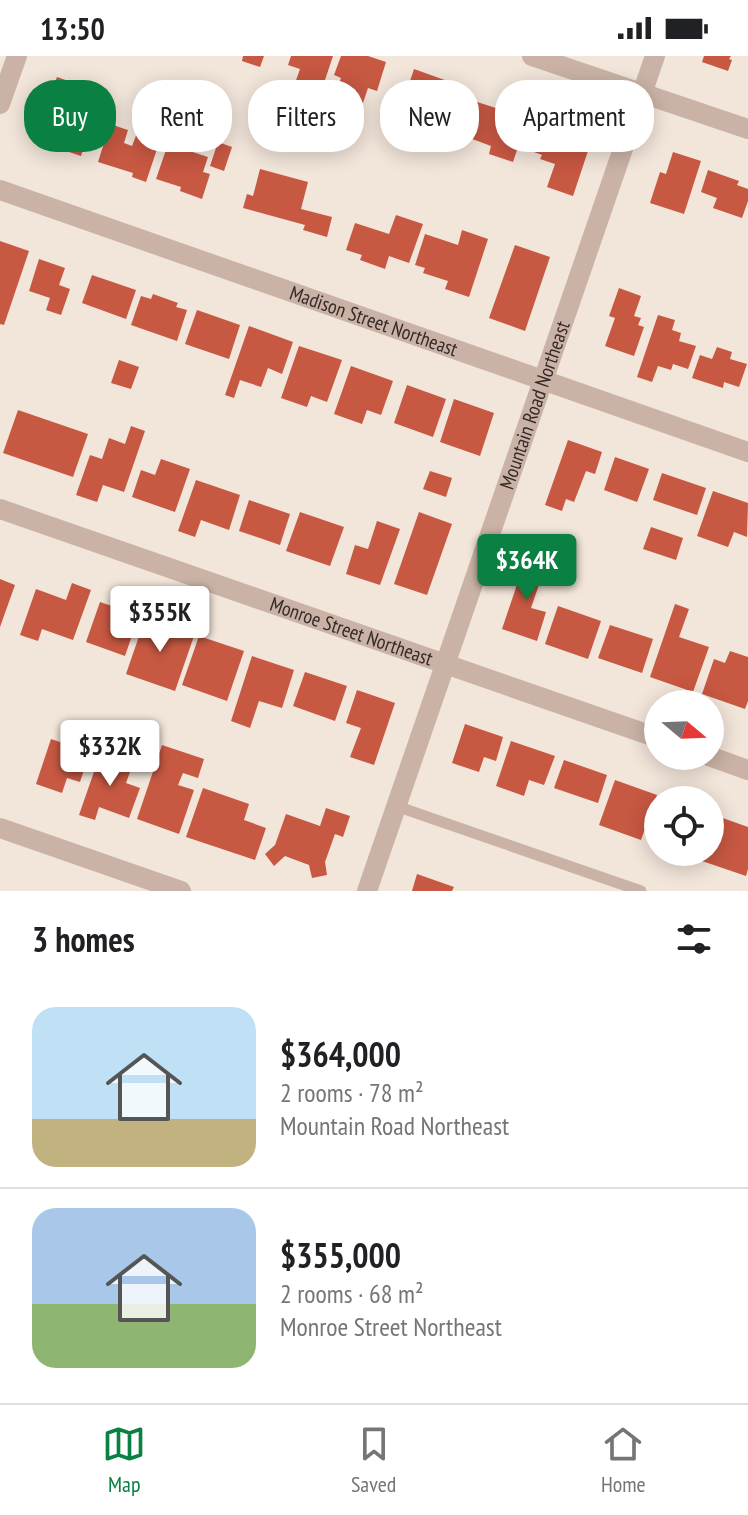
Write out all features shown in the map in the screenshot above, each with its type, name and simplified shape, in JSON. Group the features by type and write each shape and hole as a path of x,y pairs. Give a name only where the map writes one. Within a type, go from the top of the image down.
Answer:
{"street":[{"path":"0,104 17,56"},
{"path":"532,56 605,80"},
{"name":"Mountain Road Northeast","path":"646,80 655,56"},
{"path":"654,96 748,129"},
{"name":"Mountain Road Northeast","path":"367,891 621,152"},
{"name":"Madison Street Northeast","path":"0,190 748,452"},
{"name":"Monroe Street Northeast","path":"0,509 644,733"},
{"path":"724,761 748,770"},
{"path":"0,828 181,891"}],"lane":[{"path":"396,806 641,891"}],"building":[{"path":"243,56 264,56 260,67 242,61"},
{"path":"291,56 333,56 325,80 296,80 300,69 288,65"},
{"path":"341,56 368,56 386,62 377,91 368,88 364,100 364,80 340,80 334,75"},
{"path":"704,56 731,56 728,71 702,62"},
{"path":"414,69 445,80 410,80"},
{"path":"479,103 495,108 495,152 516,152 513,162 489,154 491,146 479,142"},
{"path":"116,126 128,130 124,143 132,146 132,152 156,152 146,182 132,177 133,173 98,162 101,152 116,152"},
{"path":"165,152 193,152 208,157 203,172 210,174 202,199 180,191 181,187 156,179"},
{"path":"215,152 230,152 224,171 210,166"},
{"path":"534,152 588,152 573,196 547,187 555,164 540,159 542,155"},
{"path":"673,152 701,161 684,214 650,203 660,172 666,174"},
{"path":"260,169 308,182 301,209 332,217 327,237 303,230 305,225 243,208 247,194 253,196"},
{"path":"708,170 739,181 737,185 748,189 748,201 742,218 713,208 717,198 701,192"},
{"path":"396,215 423,224 409,263 389,256 385,269 360,260 362,255 346,250 355,223 389,234"},
{"path":"462,230 488,239 469,297 445,289 448,281 423,273 425,268 415,265 425,234 458,245"},
{"path":"0,241 29,251 4,325 0,324"},
{"path":"515,245 550,257 525,331 489,318"},
{"path":"39,259 65,268 59,285 70,289 61,315 46,310 50,298 29,291"},
{"path":"92,275 136,290 126,319 82,303"},
{"path":"619,288 641,296 634,316 641,318 638,325 644,327 634,356 605,346 615,318 609,316"},
{"path":"153,294 178,303 176,307 187,310 177,341 131,325 141,296 151,299"},
{"path":"197,310 240,325 229,359 185,344"},
{"path":"658,315 675,320 672,330 681,333 679,341 696,346 688,369 673,364 671,370 658,366 652,382 637,377"},
{"path":"249,326 293,342 282,374 268,368 261,387 240,380 234,398 225,395"},
{"path":"299,346 342,360 327,402 311,396 307,407 281,398"},
{"path":"717,347 732,352 730,359 747,364 739,387 724,382 723,388 692,378 700,355 712,359"},
{"path":"119,360 139,367 131,389 111,383"},
{"path":"351,366 393,381 381,415 367,410 362,424 334,414"},
{"path":"407,385 446,399 433,437 394,423"},
{"path":"454,399 494,413 480,456 440,442"},
{"path":"18,410 88,434 73,477 3,453"},
{"path":"131,426 145,431 124,492 103,485 97,502 76,495 90,455 102,459 109,438 125,444"},
{"path":"568,440 602,452 595,474 586,471 574,502 566,499 562,511 545,505"},
{"path":"615,457 649,469 637,502 604,490"},
{"path":"161,459 190,469 175,512 132,497 141,470 155,475"},
{"path":"430,471 452,478 446,497 423,489"},
{"path":"662,473 706,488 697,515 653,500"},
{"path":"196,480 240,495 229,530 201,520 195,537 178,531"},
{"path":"713,491 748,503 747,537 734,532 728,547 697,536"},
{"path":"249,500 290,514 280,545 239,531"},
{"path":"300,512 344,527 330,566 286,551"},
{"path":"419,512 452,524 427,595 394,584"},
{"path":"377,521 400,529 380,585 346,574 355,545 368,549"},
{"path":"651,527 683,538 676,560 643,549"},
{"path":"527,555 547,561 531,608 546,612 537,641 502,629"},
{"path":"0,579 15,585 0,627"},
{"path":"72,583 91,590 73,640 42,629 38,641 20,635 36,589 66,600"},
{"path":"100,602 139,615 125,656 86,642"},
{"path":"675,604 689,609 679,637 709,647 694,690 650,677"},
{"path":"558,606 601,621 588,659 545,644"},
{"path":"146,616 195,633 175,691 126,674"},
{"path":"610,625 653,639 642,673 598,658"},
{"path":"199,636 244,651 227,701 182,685"},
{"path":"730,651 748,657 748,701 745,709 724,702 724,690 703,690 714,659 725,663"},
{"path":"252,656 294,670 282,708 259,701 250,728 231,721"},
{"path":"305,672 347,686 335,721 293,706"},
{"path":"357,690 395,703 374,765 350,757 361,728 346,723"},
{"path":"465,724 503,737 496,761 484,757 479,772 452,763"},
{"path":"51,739 90,752 80,782 67,778 62,793 36,784"},
{"path":"511,741 555,756 544,785 529,780 524,796 496,786"},
{"path":"162,745 204,759 198,778 183,773 178,785 194,790 179,834 137,819"},
{"path":"103,746 123,754 118,767 130,772 126,783 140,788 129,818 99,807 95,820 79,815"},
{"path":"564,760 607,775 598,803 554,788"},
{"path":"615,780 644,790 644,832 641,840 599,825"},
{"path":"203,788 249,804 244,820 266,828 255,860 186,837"},
{"path":"326,808 350,816 343,837 335,834 325,862 327,875 312,878 309,865 285,856 274,866 265,854 275,845 286,814 320,826"},
{"path":"724,818 748,827 746,876 717,866 724,866"},
{"path":"417,874 454,887 452,891 412,891"}]}
